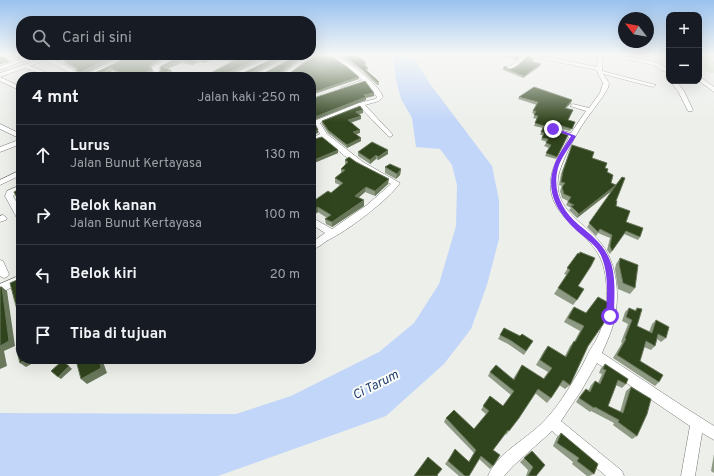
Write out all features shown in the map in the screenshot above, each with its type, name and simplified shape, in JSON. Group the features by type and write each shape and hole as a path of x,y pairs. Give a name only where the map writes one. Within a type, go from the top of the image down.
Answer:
{"street":[{"path":"316,244 333,234 382,198 396,183 360,164 324,135 316,122 345,112 361,104 377,100 380,95 363,77"},
{"path":"495,476 514,454 552,422 568,400 594,354 610,316 609,271 605,257 597,244 562,211 554,193 554,176 557,165 581,122 606,83 603,77"},
{"path":"624,77 653,85"},
{"path":"0,79 16,87"},
{"path":"335,91 367,80"},
{"path":"702,80 714,90"},
{"path":"675,84 681,91 690,110"},
{"path":"361,104 390,135"},
{"path":"573,106 590,110"},
{"path":"0,126 16,134"},
{"path":"550,126 555,130 573,136"},
{"path":"316,138 324,135"},
{"path":"0,150 16,143"},
{"path":"0,183 16,175"},
{"path":"16,190 10,193 8,196 16,210"},
{"path":"316,223 333,234"},
{"path":"0,264 4,274"},
{"path":"0,288 16,281"},
{"path":"594,354 714,433"},
{"path":"552,422 617,476"},
{"path":"688,476 697,423"}],"water":[{"name":"Ci Tarum","path":"396,77 426,77 492,166 499,200 499,239 487,285 471,329 444,364 386,416 218,476 0,476 0,413 236,414 291,396 379,352 414,323 439,284 456,226 457,185 452,165 440,149 416,147 412,118 401,99"}],"building":[{"path":"316,77 358,77 316,91"},
{"path":"371,77 374,77 379,82"},
{"path":"365,81 374,93 364,95 366,97 316,116 316,97"},
{"path":"534,87 572,100 565,108 573,110 568,120 575,122 572,129 562,126 554,121 547,122 547,125 556,131 568,135 557,157 546,153 551,145 546,143 548,139 542,138 544,133 541,132 544,126 535,123 538,116 534,115 536,111 533,111 538,102 519,97"},
{"path":"360,106 363,110 356,112 361,116 348,120 360,130 353,132 361,138 347,145 328,130 322,121"},
{"path":"322,137 338,150 316,159 316,139"},
{"path":"372,142 388,150 378,157 376,155 370,160 358,152"},
{"path":"572,145 594,152 592,158 607,163 605,168 608,169 607,172 613,175 611,183 616,185 579,214 571,206 574,205 568,202 571,197 564,194 562,187 565,183 561,182 563,171"},
{"path":"349,157 389,179 375,191 366,187 355,196 364,200 332,222 325,219 331,215 318,207 316,208 316,199 328,191 331,193 343,183 335,178 345,170 341,169 348,162 345,160"},
{"path":"390,164 401,169 397,174 385,167"},
{"path":"622,177 625,178 616,201 616,206 630,211 626,222 643,228 640,237 626,231 612,251 610,246 612,235 600,229 598,232 589,223"},
{"path":"580,252 595,258 578,286 584,289 577,300 558,288 570,270 567,268"},
{"path":"620,258 638,265 635,288 623,283 619,264"},
{"path":"16,280 16,306 10,283"},
{"path":"0,287 2,287 9,341 0,346"},
{"path":"598,297 609,303 607,312 603,318 605,320 588,346 570,385 563,380 551,398 538,389 519,418 493,450 500,455 493,466 481,456 469,476 465,476 448,461 455,449 469,462 476,450 446,418 454,410 474,429 489,411 483,406 490,396 503,406 514,391 490,372 496,365 514,380 522,365 544,379 552,368 540,360 548,346 566,357 584,326 568,318 574,307 586,313"},
{"path":"629,308 636,311 637,308 642,309 637,326 652,333 656,320 669,327 666,338 658,334 655,346 646,341 640,361 663,375 659,382 617,355 626,339 625,338 632,320 626,317"},
{"path":"504,328 520,336 522,334 533,341 526,351 500,335"},
{"path":"59,364 66,364 69,366 58,377 51,371"},
{"path":"77,364 100,364 101,368 81,379"},
{"path":"605,364 628,379 626,384 618,380 608,406 623,413 631,387 651,399 647,414 637,436 618,422 619,420 595,407 594,408 579,398 586,389 590,392 595,381 600,384 606,370 603,369"},
{"path":"561,433 598,464 594,474 577,461 579,458 557,443"},
{"path":"532,451 545,465 536,476 528,476 533,467 524,458"},
{"path":"428,457 442,469 437,475 438,476 414,476"}],"route":[{"path":"553,129 573,136 557,165 554,176 554,193 562,211 597,244 605,257 609,271 610,316"}]}
